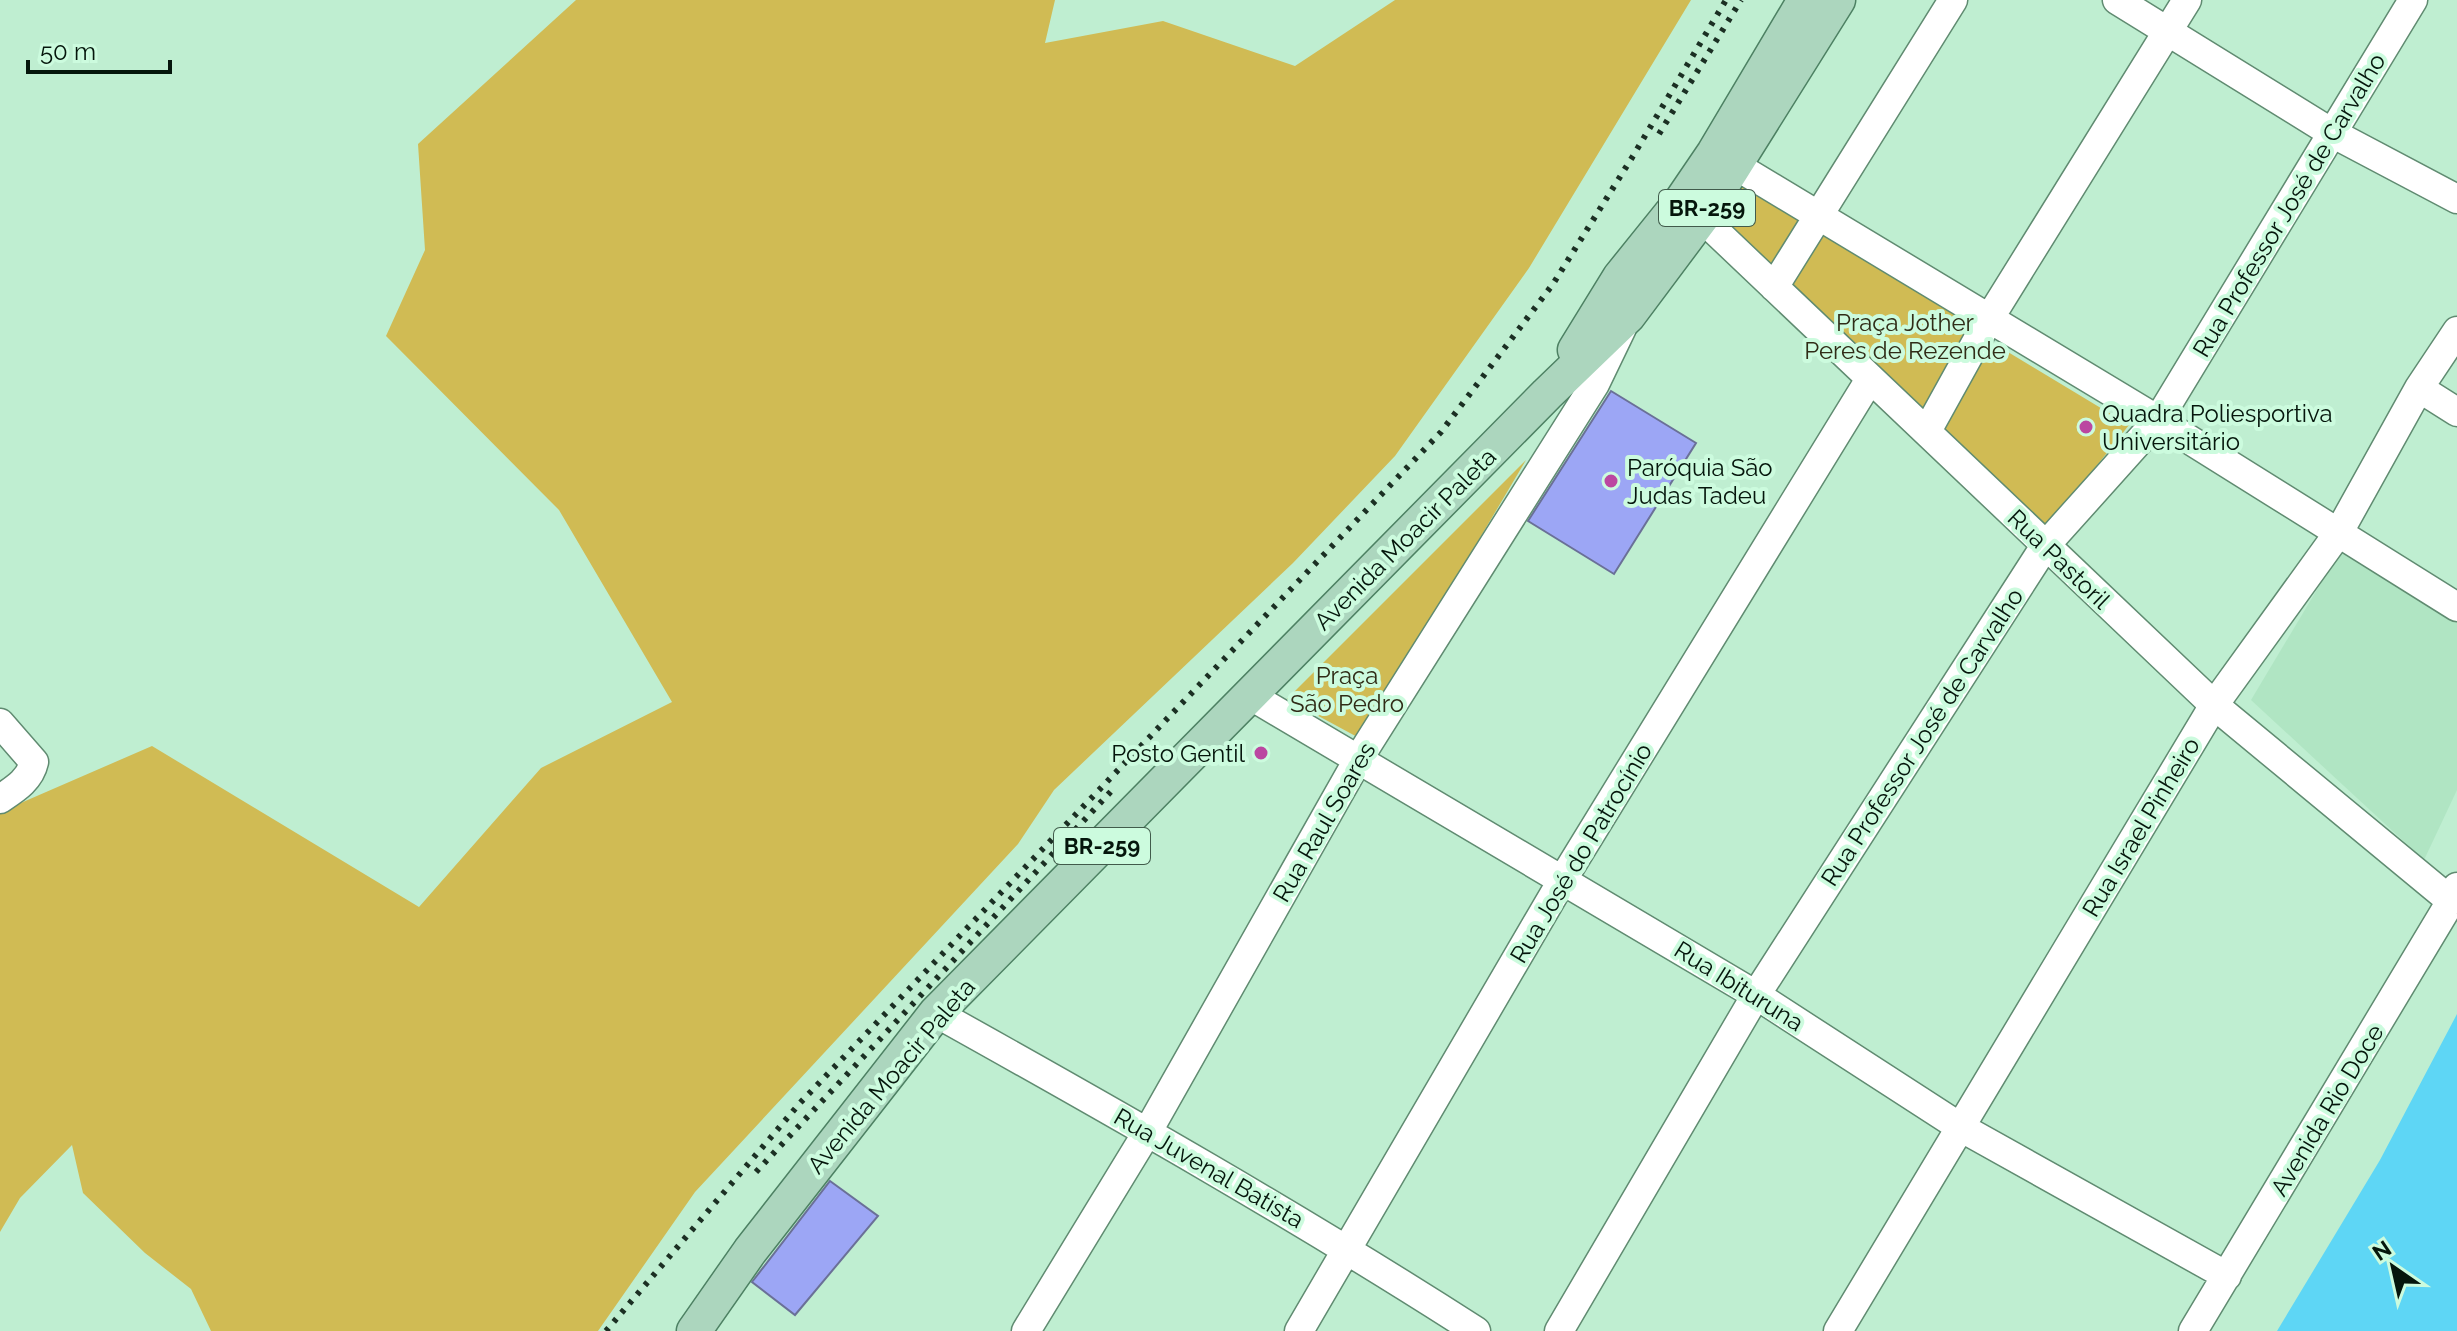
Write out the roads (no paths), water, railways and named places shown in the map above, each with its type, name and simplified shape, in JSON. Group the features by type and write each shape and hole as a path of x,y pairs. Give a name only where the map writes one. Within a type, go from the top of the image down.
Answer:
{"main road":[{"name":"Avenida Moacir Paleta","path":"1724,158 1805,0"},
{"name":"Avenida Moacir Paleta","path":"694,1331 750,1251 936,1013 1547,394 1628,316 1724,158 1838,0"},
{"name":"Avenida Moacir Paleta","path":"1547,394 1620,277 1692,208"}],"street":[{"path":"1774,287 1953,0"},
{"path":"2117,0 2332,133 2457,199"},
{"path":"1927,431 1989,319 2187,0"},
{"name":"Rua Professor José de Carvalho","path":"1559,1331 1756,995 2045,546 2158,420 2413,0"},
{"path":"1724,158 2158,420 2457,607"},
{"name":"Rua Pastoril","path":"1692,208 2214,705 2454,894"},
{"name":"Rua Raul Soares","path":"1026,1331 1148,1131 1359,758 1595,384 1628,316"},
{"name":"Rua Israel Pinheiro","path":"1838,1331 2214,705 2339,532 2419,388 2457,331"},
{"name":"Rua José do Patrocínio","path":"1299,1331 1563,879 1870,379"},
{"path":"2419,388 2457,412"},
{"name":"Rua Ibituruna","path":"1251,696 1756,995 1960,1127 2227,1276"},
{"path":"0,723 34,762 31,773 0,799"},
{"name":"Avenida Rio Doce","path":"2193,1331 2454,894"},
{"name":"Rua Juvenal Batista","path":"936,1013 1148,1131 1349,1249 1476,1331"}],"water":[{"path":"2457,1014 2457,1331 2277,1331 2380,1160"}],"railway":[{"path":"606,1331 800,1103 1441,432 1553,284 1726,0"},
{"path":"1659,134 1741,0"},
{"path":"756,1172 1116,786"}],"place":[{"name":"Quadra Poliesportiva Universitário","path":"2086,427"},
{"name":"Paróquia São Judas Tadeu","path":"1611,481"},
{"name":"Posto Gentil","path":"1261,753"}],"park label":[{"name":"Praça Jother Peres de Rezende","path":"1905,336"},
{"name":"Praça São Pedro","path":"1347,689"}]}
